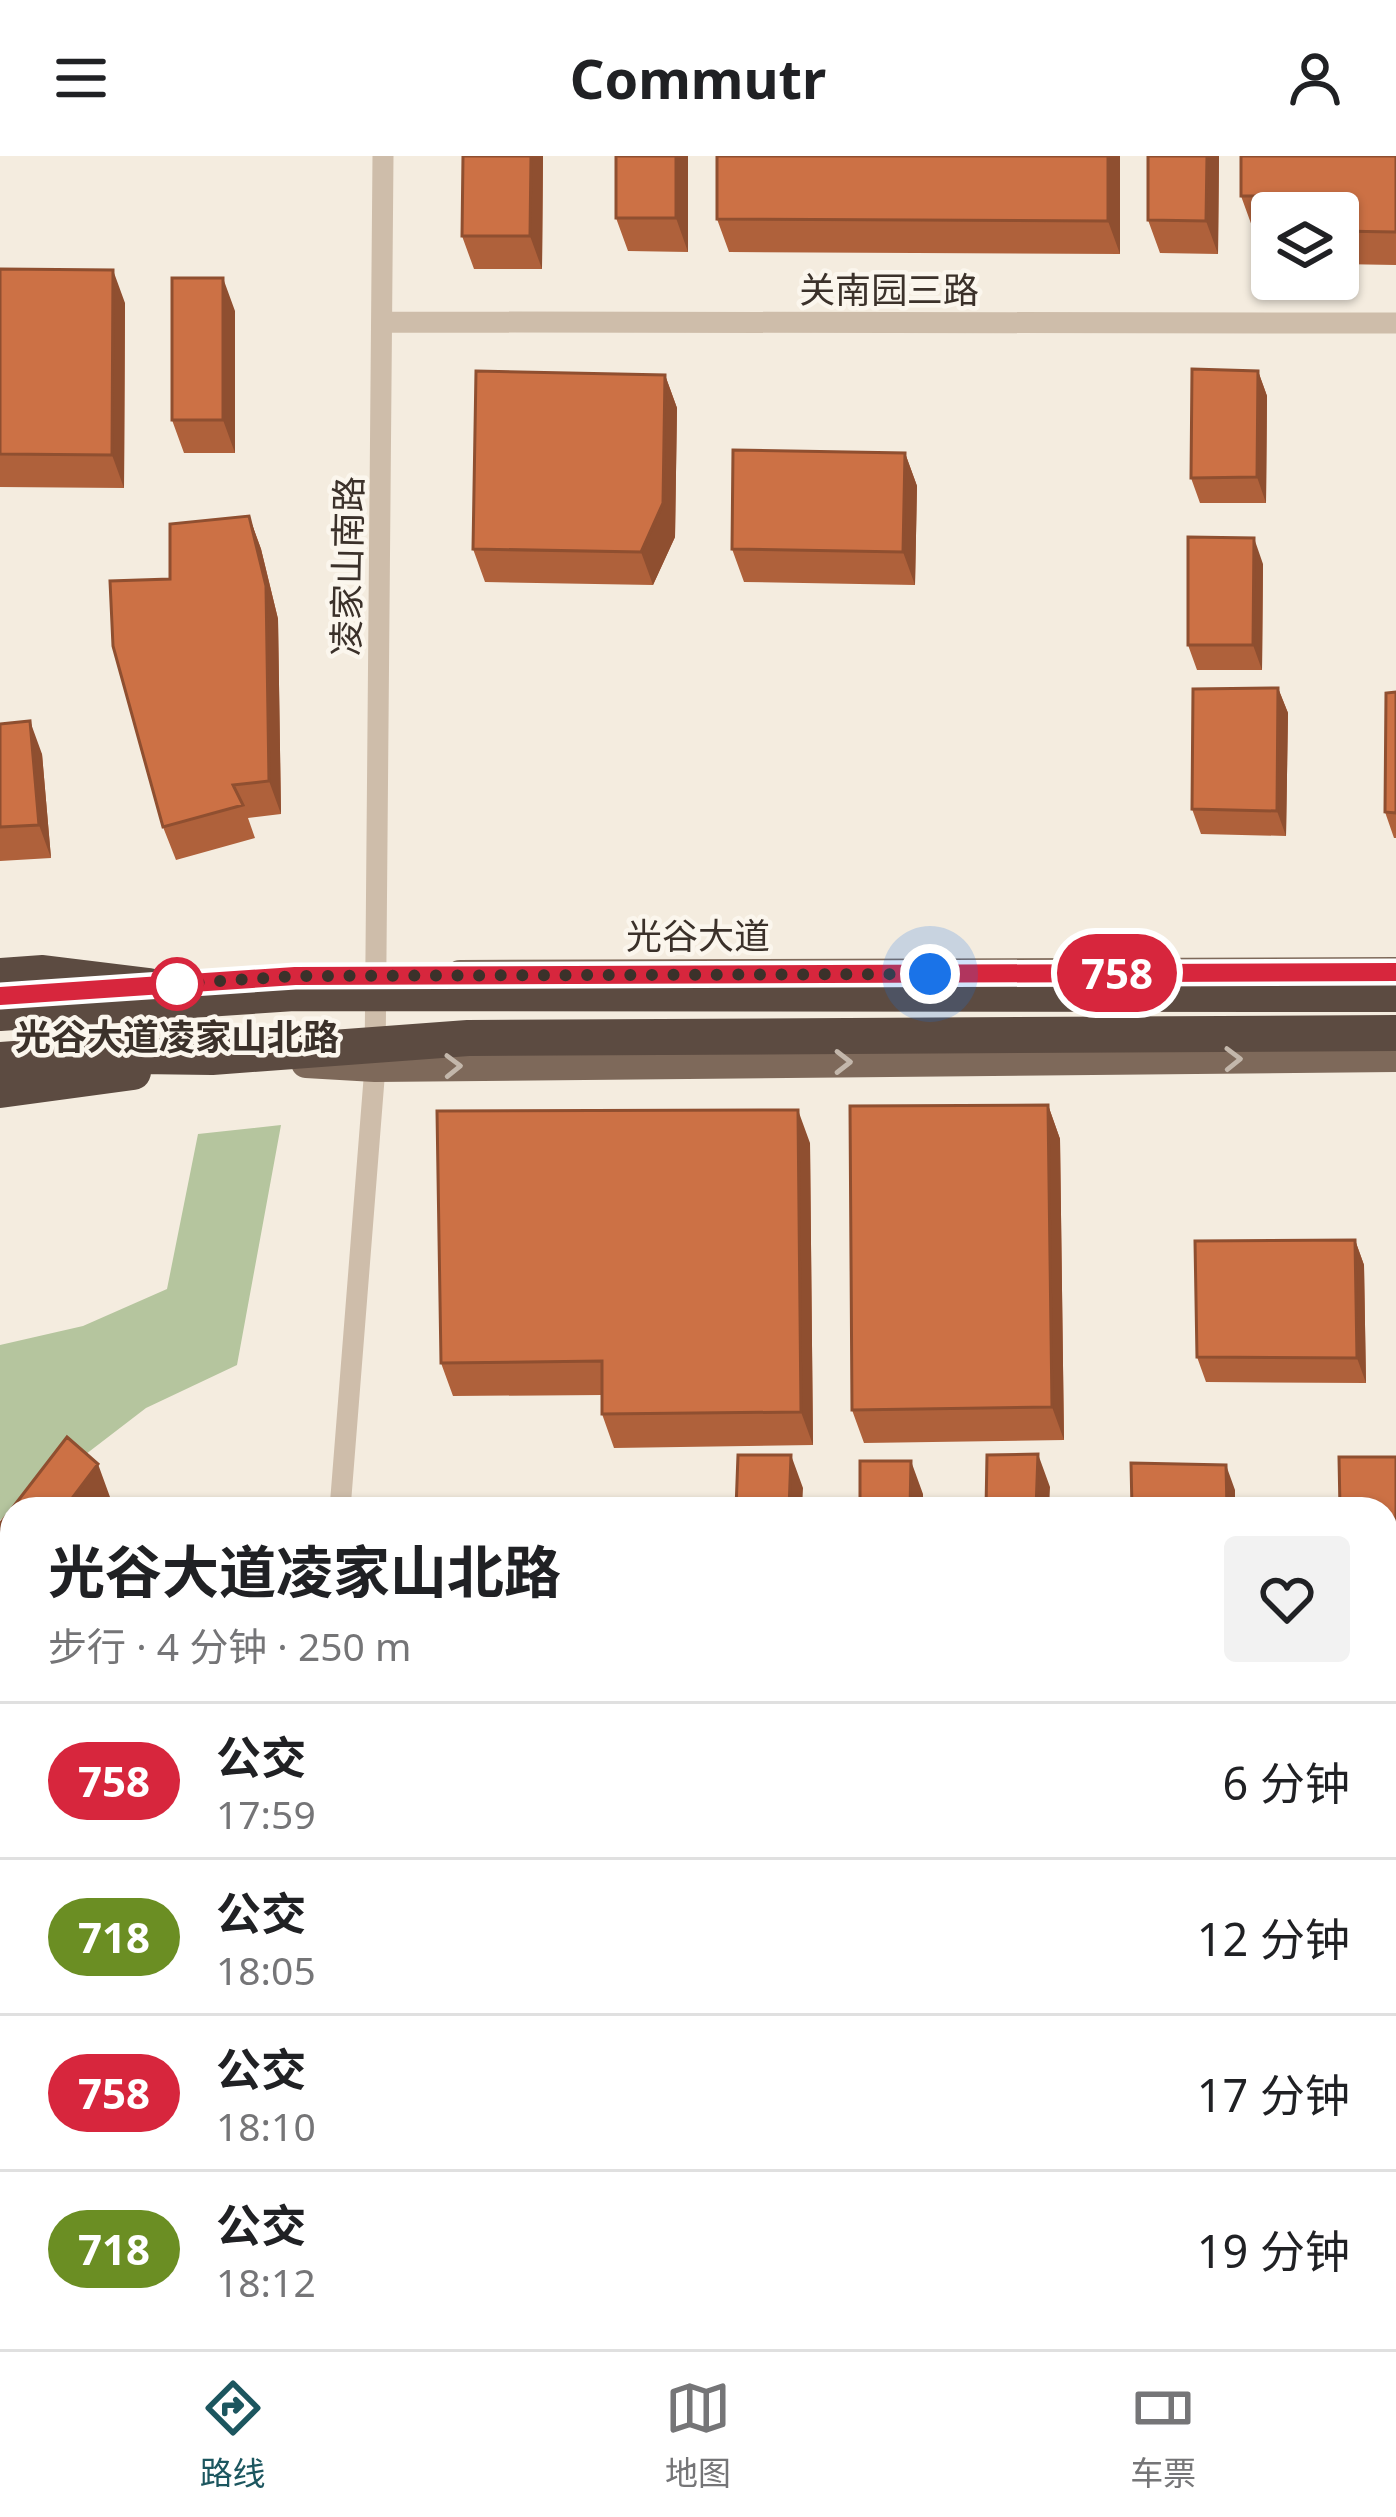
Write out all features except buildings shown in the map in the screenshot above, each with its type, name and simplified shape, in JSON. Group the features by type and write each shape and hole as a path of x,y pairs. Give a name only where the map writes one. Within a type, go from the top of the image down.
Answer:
{"highway":[{"path":"0,976 43,973 149,986"},
{"path":"0,1013 294,993 1396,994"},
{"path":"0,1060 68,1055 212,1057 469,1038 1396,1033"},
{"path":"0,1090 70,1083 212,1057"}],"main road":[{"name":"光谷大道","path":"0,996 295,976 1396,972"},
{"path":"0,1069 284,1061 375,1067 1396,1057"}],"street":[{"name":"凌家山南路","path":"341,1497 375,1067 383,156"},
{"name":"关南园三路","path":"382,322 1396,323"}],"green space":[{"path":"281,1125 237,1365 146,1408 30,1497 0,1497 0,1345 83,1326 167,1289 198,1134"}],"bus line":[{"name":"758","path":"0,996 295,976 1396,972"}],"place":[{"name":"光谷大道凌家山北路","path":"177,984"}],"route":[{"path":"177,984 295,976 930,974"}]}
